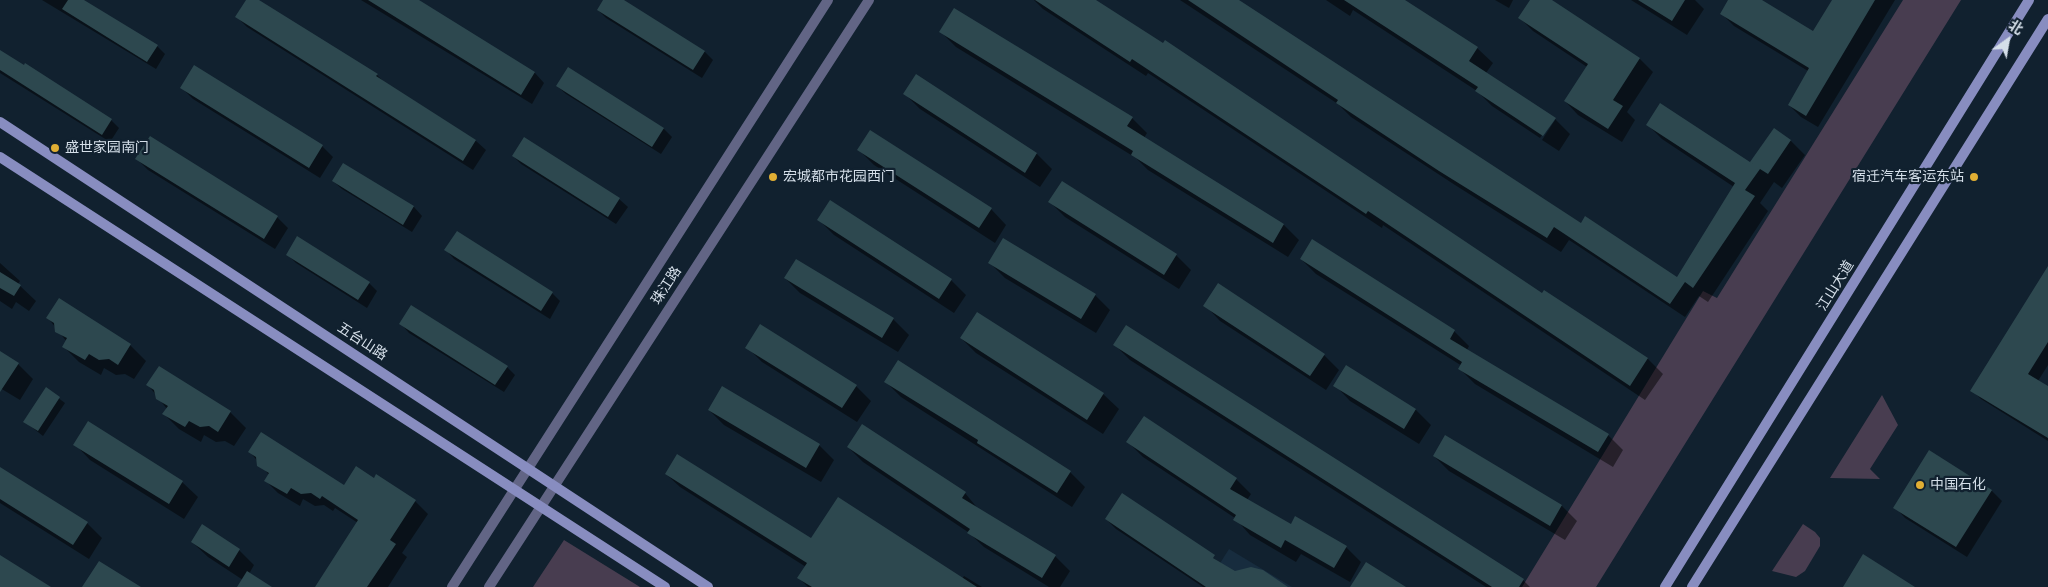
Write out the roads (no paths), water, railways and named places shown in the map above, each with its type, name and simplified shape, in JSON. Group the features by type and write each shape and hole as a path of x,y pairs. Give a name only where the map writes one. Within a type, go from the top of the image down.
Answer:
{"main road":[{"name":"江山大道","path":"1665,587 2029,0"},
{"path":"1692,587 2048,19"},
{"name":"五台山路","path":"0,122 529,467 708,587"},
{"path":"0,157 665,587"}],"street":[{"name":"珠江路","path":"452,587 828,0"},
{"name":"珠江路","path":"490,587 869,0"}],"place":[{"name":"盛世家园南门","path":"55,148"},
{"name":"宏城都市花园西门","path":"773,177"},
{"name":"宿迁汽车客运东站","path":"1974,177"},
{"name":"中国石化","path":"1920,485"}]}
